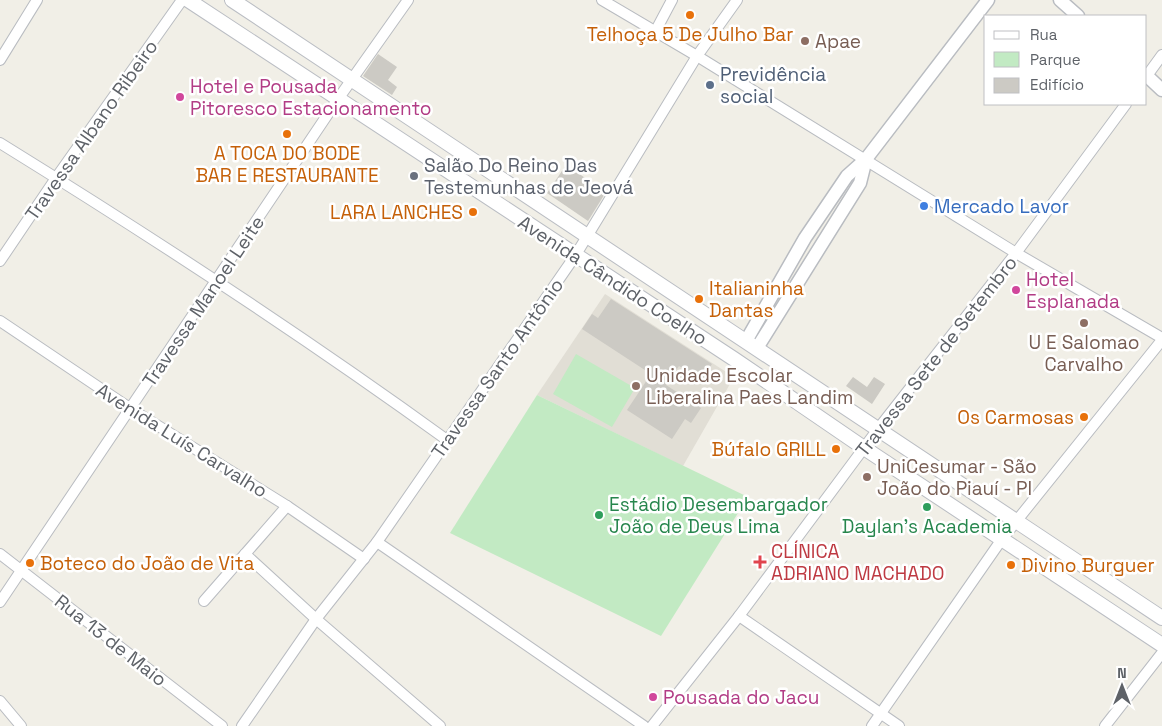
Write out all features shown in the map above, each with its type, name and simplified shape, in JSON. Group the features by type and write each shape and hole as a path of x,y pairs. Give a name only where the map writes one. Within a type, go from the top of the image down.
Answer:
{"main road":[{"name":"Avenida Cândido Coelho","path":"188,0 734,359 864,448 1162,645"},
{"name":"Avenida Cândido Coelho","path":"232,0 1162,618"}],"street":[{"path":"0,60 37,0"},
{"name":"Travessa Albano Ribeiro","path":"0,261 56,178 182,0"},
{"name":"Travessa Manoel Leite","path":"0,602 338,99 408,0"},
{"path":"602,0 866,159 1016,253 1162,339 1002,539 872,726"},
{"path":"655,32 672,0"},
{"name":"Travessa Santo Antônio","path":"242,726 316,619 377,542 588,237 697,56 738,0"},
{"path":"752,344 805,238 847,176 866,159 988,0"},
{"path":"1060,0 1077,15"},
{"path":"1147,75 1162,55"},
{"path":"1147,77 1162,90"},
{"name":"Travessa Sete de Setembro","path":"652,726 740,616 878,429 1016,253 1125,105"},
{"path":"0,143 215,281 377,389 447,440"},
{"path":"752,344 860,183 866,159"},
{"path":"805,238 818,248"},
{"name":"Avenida Luís Carvalho","path":"0,321 131,409 287,506 364,559"},
{"path":"204,601 287,506"},
{"path":"377,542 636,724"},
{"name":"Rua 13 de Maio","path":"0,554 222,726"},
{"path":"246,554 316,619 440,726"},
{"path":"740,616 899,726"},
{"path":"1105,726 1162,653"},
{"path":"0,701 21,726"}],"shaded area":[{"name":"Unidade Escolar Liberalina Paes Landim","path":"605,294 734,377 683,466 537,395"}],"green space":[{"path":"576,354 635,388 612,427 553,394"},
{"name":"Estádio Desembargador João de Deus Lima","path":"537,395 748,497 661,636 450,533"}],"building":[{"path":"378,54 397,67 388,80 397,87 392,95 363,76"},
{"path":"566,165 606,192 588,221 547,193"},
{"path":"611,299 712,364 701,380 679,366 666,385 701,408 691,423 685,419 672,439 627,410 651,374 582,329 592,314 598,318"},
{"path":"853,377 867,387 874,377 885,384 872,404 846,386"}],"place":[{"name":"Telhoça 5 De Julho Bar","path":"690,15"},
{"name":"Apae","path":"805,41"},
{"name":"Previdência social","path":"710,85"},
{"name":"Hotel e Pousada Pitoresco Estacionamento","path":"180,97"},
{"name":"A TOCA DO BODE BAR E RESTAURANTE","path":"287,134"},
{"name":"Salão Do Reino Das Testemunhas de Jeová","path":"414,176"},
{"name":"Mercado Lavor","path":"924,206"},
{"name":"LARA LANCHES","path":"473,212"},
{"name":"Hotel Esplanada","path":"1016,290"},
{"name":"Italianinha Dantas","path":"699,299"},
{"name":"U E Salomao Carvalho","path":"1084,323"},
{"name":"Unidade Escolar Liberalina Paes Landim","path":"636,386"},
{"name":"Os Carmosas","path":"1084,417"},
{"name":"Búfalo GRILL","path":"836,449"},
{"name":"UniCesumar - São João do Piauí - PI","path":"867,477"},
{"name":"Daylan's Academia","path":"927,507"},
{"name":"Estádio Desembargador João de Deus Lima","path":"599,515"},
{"name":"CLÍNICA ADRIANO MACHADO","path":"760,562"},
{"name":"Boteco do João de Vita","path":"30,563"},
{"name":"Divino Burguer","path":"1011,565"},
{"name":"Pousada do Jacu","path":"653,697"}]}
